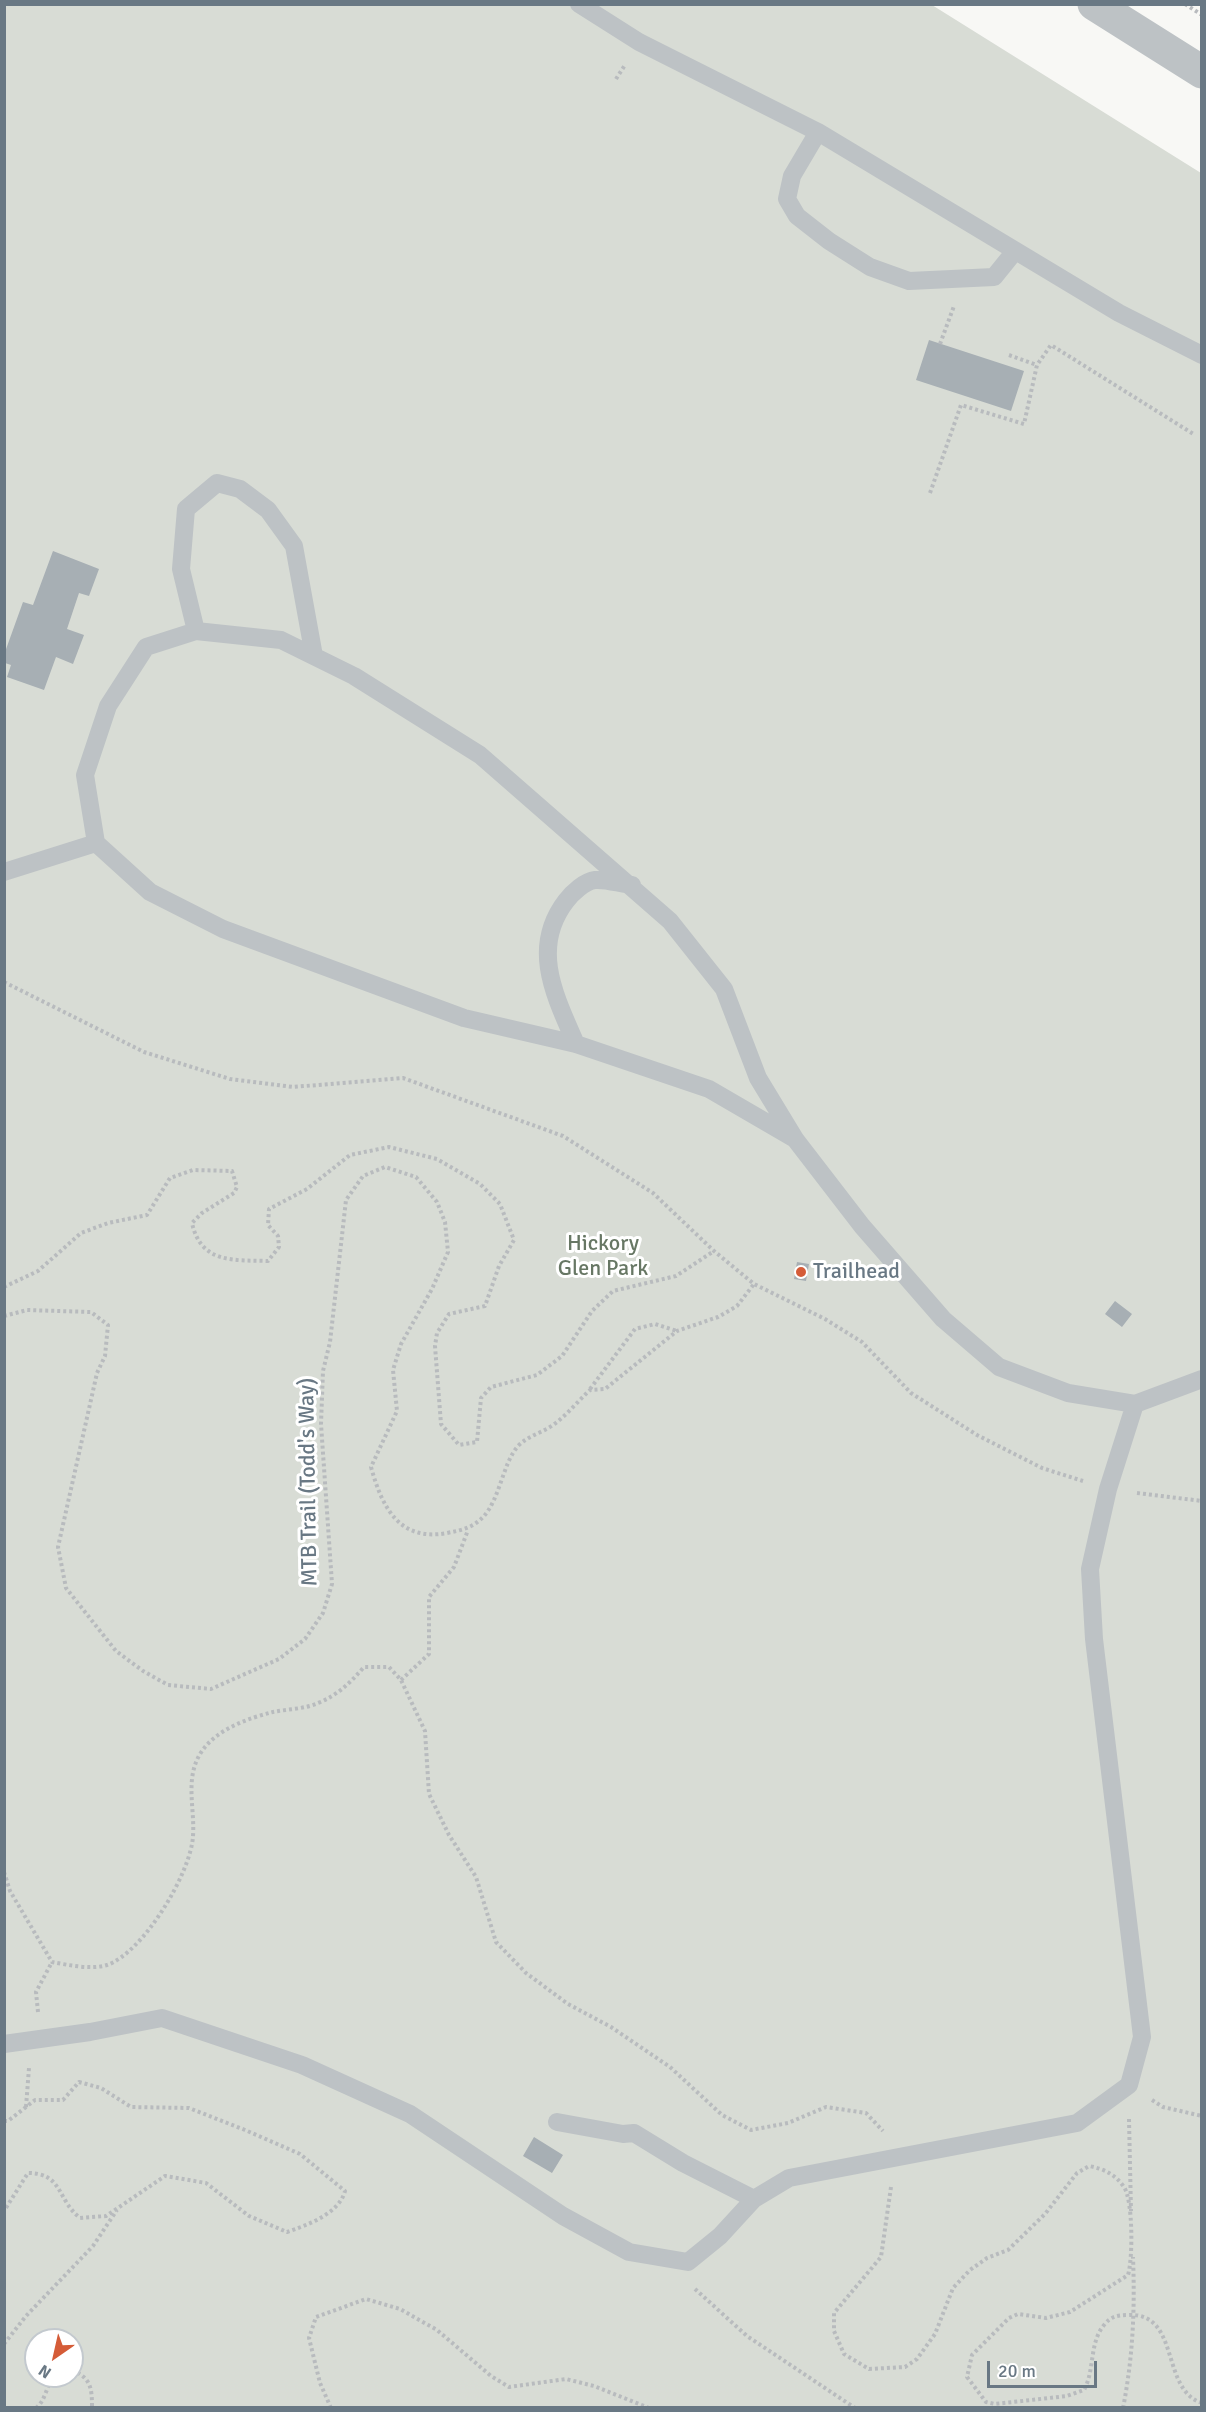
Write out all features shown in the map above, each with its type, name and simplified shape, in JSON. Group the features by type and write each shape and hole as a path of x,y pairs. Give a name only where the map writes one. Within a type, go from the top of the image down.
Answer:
{"street":[{"path":"1094,4 1202,72"}],"lane":[{"path":"579,4 639,42 818,132 1119,313 1202,355"},
{"path":"818,132 792,176 787,199 797,216 829,241 870,267 909,281 994,277 1015,251"},
{"path":"196,632 181,569 186,509 217,483 240,489 268,510 294,546 314,656"},
{"path":"795,1139 709,1089 576,1044 464,1018 223,929 150,892 96,843 85,775 108,706 146,647 196,632 281,640 354,676 480,755 632,885 670,921 724,989 758,1078 795,1139 862,1226 943,1319 999,1367 1068,1394 1135,1404 1202,1379"},
{"path":"4,872 96,843"},
{"path":"576,1044 559,1004 545,955 554,917 572,893 593,880 632,885"},
{"path":"4,2044 162,2018 302,2065 410,2114 563,2216 629,2252 688,2262 720,2235 754,2199 789,2178 1077,2123 1129,2085 1142,2037 1094,1639 1090,1569 1107,1489 1135,1404"},
{"path":"557,2122 623,2134 634,2133 683,2163 754,2199"}],"path":[{"path":"1185,4 1202,15"},
{"path":"940,344 966,278"},
{"path":"930,492 961,405 1024,424 1037,365 1051,345 1195,435"},
{"path":"1009,355 1037,365"},
{"path":"4,982 144,1052 230,1078 293,1087 403,1078 563,1136 653,1193 714,1251 754,1284 825,1319 862,1342 911,1393 977,1435 1042,1468 1107,1489 1202,1501"},
{"path":"4,1287 38,1271 81,1233 108,1223 147,1215 170,1178 193,1170 232,1171 237,1187 234,1193 202,1212 192,1223 195,1237 209,1254 231,1260 268,1261 279,1247 278,1236 268,1225 269,1209 307,1189 350,1155 388,1147 437,1159 480,1184 501,1204 514,1240 499,1266 485,1306 449,1314 437,1334 435,1346 441,1424 459,1445 477,1442 481,1398 491,1387 537,1375 562,1356 592,1311 613,1292 676,1276 714,1251"},
{"name":"MTB Trail (Todd's Way)","path":"4,1316 27,1310 91,1312 108,1325 105,1356 97,1373 58,1547 66,1588 116,1651 143,1671 168,1685 211,1689 279,1659 305,1639 323,1613 332,1584 321,1424 323,1371 330,1342 346,1200 363,1176 386,1167 416,1177 438,1202 445,1222 448,1252 432,1289 401,1344 393,1370 397,1411 371,1467 378,1491 389,1511 404,1526 429,1536 468,1529"},
{"path":"590,1389 605,1389 677,1331 718,1317 737,1306 754,1284"},
{"path":"401,1680 429,1654 429,1597 454,1567 468,1529 484,1515 516,1448 532,1434 553,1425 590,1389 635,1329 655,1324 677,1331"},
{"path":"52,1962 104,1966 129,1952 154,1924 174,1890 193,1837 190,1785 202,1751 228,1728 272,1713 316,1705 344,1690 364,1667 389,1667 401,1680 425,1731 429,1794 449,1835 476,1877 496,1942 526,1973 568,2004 611,2027 670,2067 722,2115 742,2126 752,2130 788,2123 826,2107 866,2113 884,2133 894,2159 881,2257 834,2313 834,2331 844,2354 869,2369 905,2367 917,2359 935,2334 953,2288 970,2270 987,2258 1008,2250 1045,2214 1077,2173 1089,2166 1104,2169 1126,2189 1136,2314 1130,2376 1123,2408"},
{"path":"4,1872 10,1891 52,1962"},
{"path":"26,2107 35,2040 36,1992 52,1962"},
{"path":"4,2121 8,2121 35,2100 63,2100 79,2082 101,2088 131,2107 189,2108 300,2154 345,2192 342,2202 333,2209 287,2232 249,2216 206,2182 165,2176 105,2216 81,2218 72,2211 55,2181 42,2173 28,2173 4,2211"},
{"path":"1129,2085 1163,2107 1202,2116"},
{"path":"1129,2085 1131,2231 1128,2275 1119,2283 1070,2312 1046,2318 1018,2314 988,2337 972,2355 967,2378 986,2402 995,2404 1067,2396 1084,2390 1093,2367 1094,2348 1104,2325 1116,2315 1136,2314 1155,2324 1166,2339 1179,2385 1187,2396 1202,2403"},
{"path":"4,2344 26,2316 93,2246 118,2207"},
{"path":"673,2260 691,2286 747,2336 855,2408"},
{"path":"331,2408 320,2383 309,2338 316,2317 366,2298 400,2309 437,2330 491,2376 509,2387 566,2379 594,2386 649,2408"},
{"path":"84,2376 92,2388 92,2408"},
{"path":"36,2408 42,2403 46,2388"}],"green space":[{"name":"Hickory Glen Park","path":"5,5 932,5 1201,173 1201,2407 5,2408"}],"building":[{"path":"929,340 1024,371 1011,411 916,380"},
{"path":"53,551 99,569 89,596 79,593 67,629 84,635 73,664 56,657 44,690 7,677 11,665 5,663 5,652 23,602 33,605"},
{"name":"Trailhead","path":"797,1262 809,1264 806,1281 794,1279"},
{"path":"1115,1301 1132,1314 1122,1327 1105,1314"},
{"path":"534,2137 563,2155 552,2173 523,2156"}],"place":[{"name":"Trailhead","path":"801,1272"}]}
